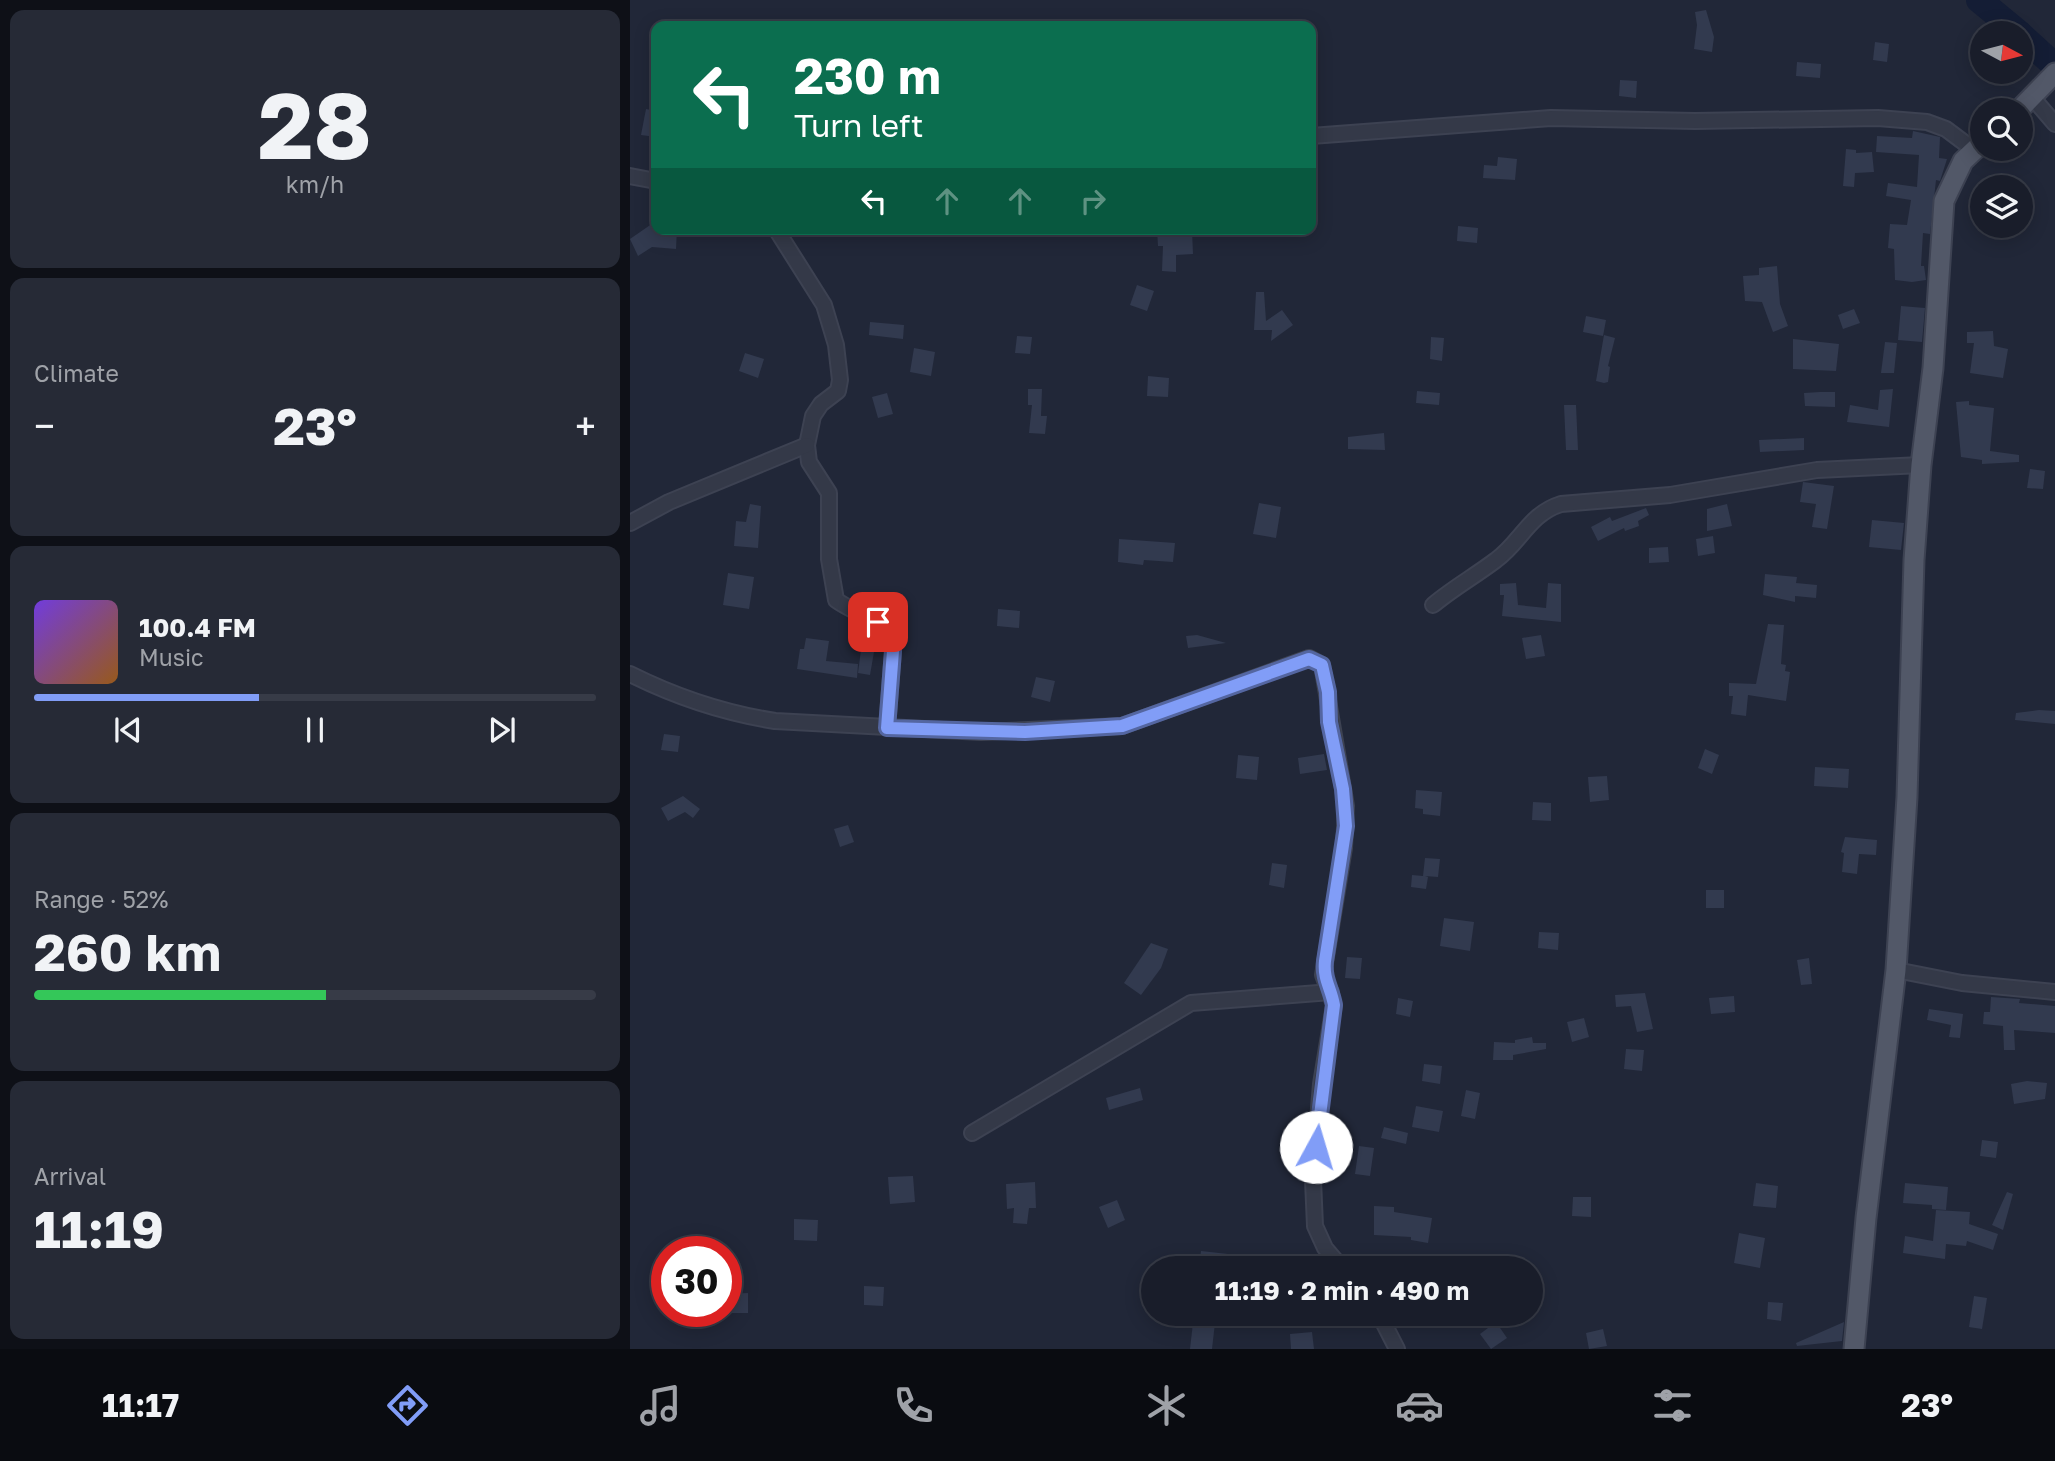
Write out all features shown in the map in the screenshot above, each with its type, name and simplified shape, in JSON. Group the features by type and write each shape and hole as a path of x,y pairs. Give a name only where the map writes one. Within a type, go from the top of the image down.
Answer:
{"main road":[{"path":"2031,98 2051,77"},
{"path":"1854,1349 1866,1218 1896,970 1904,868 1910,622 1920,465 1933,368 1944,201 1963,161 1970,154"}],"street":[{"path":"2033,109 2055,124"},
{"path":"1316,136 1551,118 1695,121 1878,118 1927,122 1970,142"},
{"path":"630,176 651,180"},
{"path":"780,235 824,305 836,345 841,380 838,391 821,404 813,416 807,445 809,462 830,494 829,559 836,600 878,622 891,639 893,651 887,728"},
{"path":"630,523 669,502 807,445"},
{"path":"1433,605 1497,559 1531,520 1545,509 1561,504 1671,495 1817,470 1920,465"},
{"path":"630,674 684,698 742,716 775,721 1025,732 1122,726 1268,671 1309,659 1322,665 1346,816 1340,883 1324,975 1334,1005 1321,1084 1313,1174 1315,1226 1332,1256"},
{"path":"1896,970 1962,983 2055,992"},
{"path":"972,1133 1191,1003 1331,992"},
{"path":"1385,1326 1397,1349"}],"building":[{"path":"1706,10 1714,37 1712,52 1694,49 1697,25 1695,12"},
{"path":"1875,42 1889,44 1887,62 1873,60"},
{"path":"1797,62 1821,64 1820,78 1796,76"},
{"path":"1620,80 1637,81 1636,98 1619,96"},
{"path":"646,109 651,110 651,136 641,135"},
{"path":"1913,131 1940,137 1939,158 1947,159 1940,181 1936,180 1930,234 1923,233 1921,266 1924,266 1926,280 1912,282 1895,280 1894,249 1888,248 1890,224 1907,225 1911,200 1886,196 1888,183 1917,187 1919,155 1876,152 1877,136 1912,138"},
{"path":"1846,149 1856,150 1856,153 1872,152 1874,172 1855,173 1854,187 1843,186"},
{"path":"1498,157 1517,159 1515,180 1483,178 1484,165 1497,166"},
{"path":"651,224 651,235 677,235 676,249 652,247 638,256 630,239"},
{"path":"1458,226 1478,228 1477,243 1457,241"},
{"path":"1157,235 1192,235 1193,254 1176,255 1176,272 1162,271 1163,246 1158,246"},
{"path":"1777,266 1780,304 1788,326 1773,332 1762,302 1745,301 1743,276 1759,275 1759,268"},
{"path":"1137,285 1154,291 1147,311 1130,305"},
{"path":"1256,292 1264,292 1266,321 1282,310 1293,325 1271,341 1272,330 1254,330"},
{"path":"1901,306 1925,308 1922,342 1898,340"},
{"path":"1854,309 1860,323 1843,329 1838,315"},
{"path":"1586,316 1606,320 1603,336 1583,332"},
{"path":"870,322 904,325 903,339 869,335"},
{"path":"1993,331 1994,346 2008,349 2003,378 1970,373 1974,343 1967,343 1967,332"},
{"path":"1604,335 1615,338 1608,366 1608,382 1604,383 1596,381"},
{"path":"1017,336 1032,337 1030,354 1015,353"},
{"path":"1431,337 1444,338 1442,361 1430,359"},
{"path":"1793,339 1839,344 1836,371 1793,369"},
{"path":"1885,342 1897,343 1894,373 1881,373"},
{"path":"914,348 935,352 931,376 910,372"},
{"path":"745,353 764,359 758,378 739,371"},
{"path":"1148,376 1169,378 1168,397 1147,396"},
{"path":"1028,389 1042,389 1041,416 1047,416 1045,434 1029,433 1032,405 1028,405"},
{"path":"1893,389 1889,427 1847,422 1850,405 1878,410 1880,390"},
{"path":"1417,391 1440,393 1439,405 1416,403"},
{"path":"1835,392 1835,407 1805,406 1804,393"},
{"path":"887,393 893,414 878,418 872,397"},
{"path":"1969,401 1969,405 1994,408 1990,451 2019,455 2019,462 1982,464 1982,460 1961,457 1956,402"},
{"path":"1564,405 1576,405 1578,450 1566,450"},
{"path":"1384,433 1385,450 1348,449 1348,437"},
{"path":"1804,438 1804,450 1760,452 1759,440"},
{"path":"2030,469 2045,471 2043,489 2027,488"},
{"path":"1803,482 1834,486 1827,529 1812,527 1816,504 1800,502"},
{"path":"1259,503 1281,507 1276,538 1253,534"},
{"path":"750,504 761,506 758,548 734,546 736,521 746,522"},
{"path":"1727,504 1732,526 1707,531 1707,509"},
{"path":"1646,508 1649,515 1638,521 1639,526 1625,531 1624,528 1598,541 1591,527 1610,517 1612,521"},
{"path":"1872,520 1904,523 1901,550 1869,547"},
{"path":"1713,536 1715,553 1698,556 1696,539"},
{"path":"1119,539 1175,543 1173,562 1144,560 1143,565 1118,562"},
{"path":"1668,547 1669,562 1649,563 1649,548"},
{"path":"728,573 754,577 749,609 723,605"},
{"path":"1765,574 1797,577 1796,583 1817,585 1816,598 1795,596 1795,602 1763,595"},
{"path":"1516,583 1518,605 1546,608 1548,583 1561,584 1561,622 1502,616 1504,595 1500,595 1500,584"},
{"path":"998,609 1020,611 1019,628 997,626"},
{"path":"1768,624 1784,625 1781,664 1786,665 1785,671 1790,672 1786,701 1748,695 1746,716 1731,714 1733,696 1729,696 1729,683 1756,684"},
{"path":"1197,635 1226,643 1188,648 1186,636"},
{"path":"1541,635 1545,656 1526,659 1522,638"},
{"path":"806,638 829,641 826,661 858,664 857,678 797,669 800,649 804,649"},
{"path":"861,650 874,652 870,675 858,673"},
{"path":"1036,677 1055,681 1050,702 1031,697"},
{"path":"2055,711 2055,724 2015,720 2016,713"},
{"path":"664,734 680,736 678,752 661,750"},
{"path":"1705,749 1719,755 1712,774 1698,768"},
{"path":"1324,754 1327,770 1300,774 1298,758"},
{"path":"1238,755 1259,757 1257,780 1236,778"},
{"path":"1815,767 1849,769 1848,788 1814,786"},
{"path":"1607,776 1609,800 1590,802 1588,777"},
{"path":"1416,790 1442,792 1440,816 1423,814 1423,809 1415,808"},
{"path":"683,796 700,809 693,818 685,812 668,821 661,808"},
{"path":"1533,802 1551,803 1551,821 1532,820"},
{"path":"848,825 854,842 840,847 834,829"},
{"path":"1845,837 1877,840 1876,855 1859,854 1857,874 1842,872 1844,853 1841,852"},
{"path":"1425,858 1440,859 1438,877 1425,876 1428,877 1426,889 1411,887 1412,875 1423,876"},
{"path":"1272,863 1287,865 1284,888 1269,885"},
{"path":"1706,890 1724,890 1724,908 1706,908"},
{"path":"1444,918 1474,922 1470,951 1440,946"},
{"path":"1539,932 1559,933 1558,950 1538,948"},
{"path":"1151,943 1168,949 1161,968 1141,995 1124,983"},
{"path":"1347,957 1362,958 1360,979 1345,978"},
{"path":"1809,958 1812,984 1801,985 1797,960"},
{"path":"1645,993 1653,1029 1637,1032 1631,1006 1616,1007 1615,995"},
{"path":"1734,996 1735,1012 1711,1014 1709,998"},
{"path":"1991,997 2055,1006 2055,1033 2014,1030 2015,1050 2004,1050 2003,1026 1983,1024 1984,1012 1990,1012"},
{"path":"1398,998 1413,1001 1410,1017 1396,1014"},
{"path":"1929,1009 1963,1014 1960,1038 1949,1037 1951,1025 1927,1020"},
{"path":"1584,1018 1589,1037 1572,1042 1567,1022"},
{"path":"1532,1037 1533,1043 1546,1043 1546,1049 1513,1055 1513,1060 1493,1060 1494,1042 1515,1043 1515,1040"},
{"path":"1626,1049 1644,1050 1642,1071 1624,1069"},
{"path":"1424,1064 1442,1066 1440,1084 1422,1081"},
{"path":"2027,1081 2047,1083 2045,1099 2014,1104 2011,1084"},
{"path":"1140,1088 1143,1100 1109,1110 1106,1098"},
{"path":"1466,1090 1480,1093 1475,1119 1461,1116"},
{"path":"1416,1106 1443,1111 1439,1132 1412,1127"},
{"path":"1384,1127 1408,1133 1406,1144 1381,1138"},
{"path":"1982,1140 1998,1142 1996,1158 1980,1156"},
{"path":"1359,1146 1374,1148 1370,1176 1355,1174"},
{"path":"913,1176 915,1202 890,1204 888,1177"},
{"path":"1035,1182 1036,1208 1029,1208 1027,1224 1013,1223 1014,1208 1007,1209 1006,1184"},
{"path":"1756,1183 1778,1186 1776,1208 1753,1206"},
{"path":"1905,1183 1948,1187 1946,1210 1932,1209 1932,1205 1903,1203"},
{"path":"2007,1192 2013,1194 2003,1230 1992,1225"},
{"path":"1573,1197 1591,1197 1591,1217 1572,1216"},
{"path":"1117,1200 1125,1220 1108,1228 1099,1207"},
{"path":"1374,1206 1394,1207 1394,1212 1432,1218 1428,1243 1411,1240 1411,1237 1374,1235"},
{"path":"1936,1210 1970,1212 1969,1224 1998,1234 1993,1250 1967,1241 1966,1246 1946,1244 1945,1259 1903,1253 1905,1236 1933,1241"},
{"path":"794,1219 818,1220 817,1241 794,1240"},
{"path":"1739,1233 1765,1238 1760,1268 1734,1263"},
{"path":"1201,1251 1246,1256 1200,1256"},
{"path":"864,1286 884,1287 883,1306 864,1305"},
{"path":"742,1293 748,1293 748,1313 742,1313"},
{"path":"1974,1296 1987,1298 1982,1329 1969,1327"},
{"path":"1768,1302 1783,1303 1781,1321 1767,1319"},
{"path":"1844,1322 1842,1341 1797,1346 1796,1343"},
{"path":"1193,1326 1215,1326 1212,1349 1190,1349"},
{"path":"1491,1326 1499,1326 1507,1338 1491,1349 1480,1334"},
{"path":"1603,1329 1607,1346 1589,1349 1586,1333"},
{"path":"1312,1332 1314,1349 1291,1349 1290,1334"}],"waterway":[{"path":"1979,0 2004,21"},
{"path":"2034,47 2055,66"}],"route":[{"path":"878,622 891,639 893,651 887,728 1025,732 1122,726 1268,671 1309,659 1322,665 1328,692 1329,722 1346,806 1346,826 1340,883 1325,961 1325,983 1331,992 1334,1005 1321,1084 1316,1147"}]}
